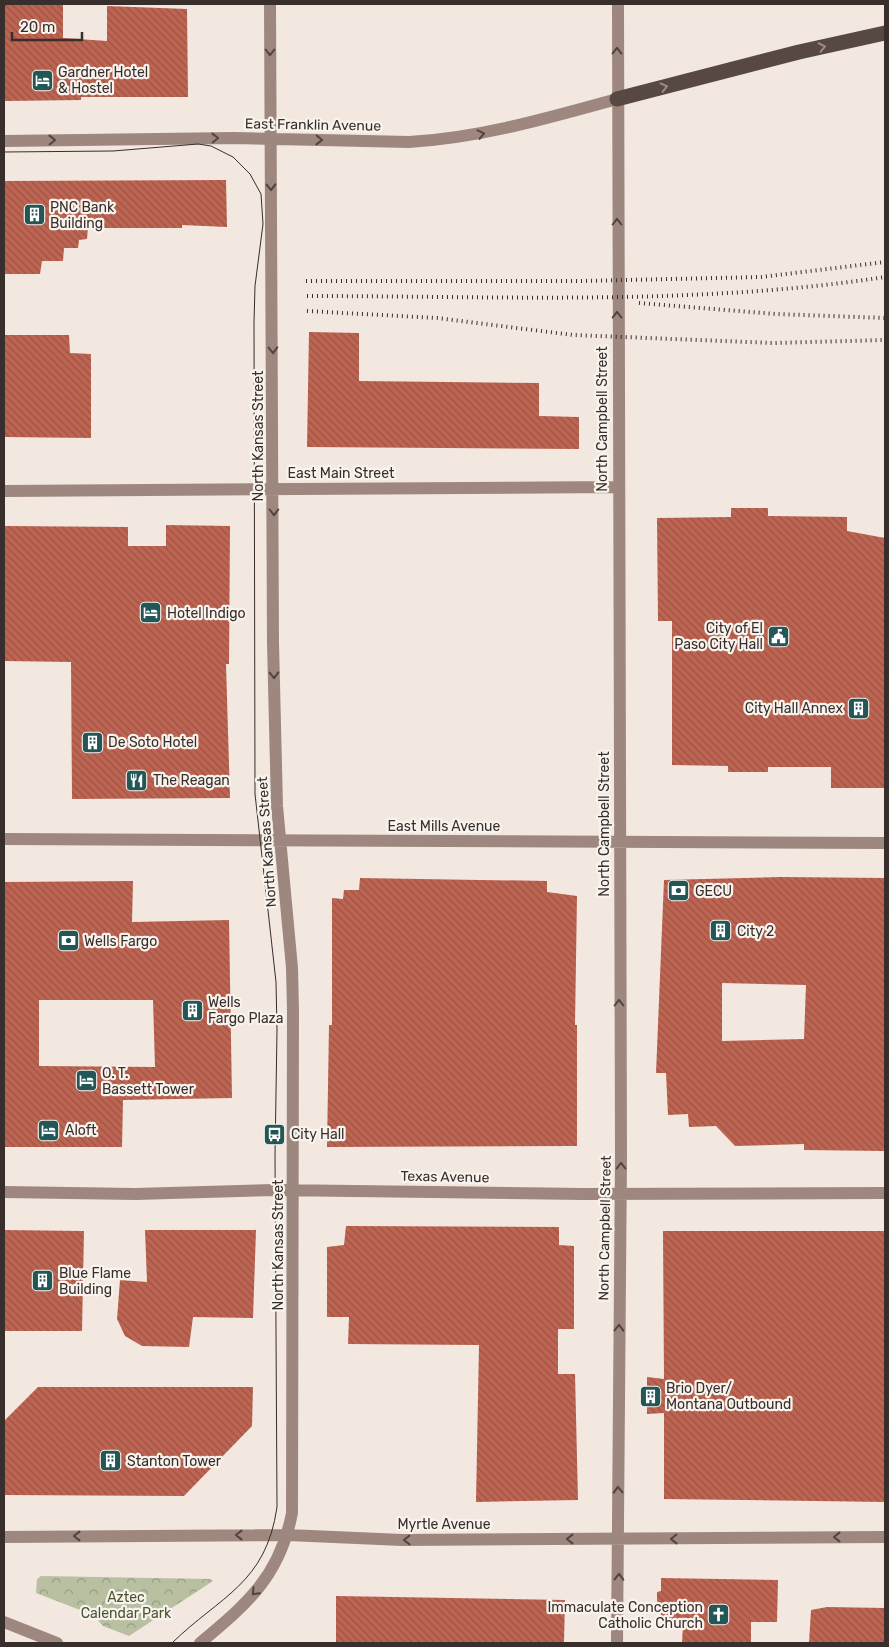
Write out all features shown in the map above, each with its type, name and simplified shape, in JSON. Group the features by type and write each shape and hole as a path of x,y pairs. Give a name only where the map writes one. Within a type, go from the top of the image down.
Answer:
{"highway":[{"path":"617,99 799,52 885,33"}],"main road":[{"name":"North Kansas Street","path":"200,1643 231,1618 261,1586 278,1560 288,1534 292,1513 294,1190 292,968 277,806 274,643 270,4"},
{"name":"North Campbell Street","path":"617,1643 620,1194 617,359 618,4"},
{"name":"East Franklin Avenue","path":"4,141 270,139 409,142 464,138 542,120 617,99"},
{"name":"East Main Street","path":"4,491 618,487"},
{"name":"East Mills Avenue","path":"4,840 619,840 885,843"},
{"name":"Texas Avenue","path":"4,1192 136,1194 294,1190 620,1194 885,1193"},
{"name":"Myrtle Avenue","path":"4,1537 288,1534 368,1539 885,1537"},
{"path":"4,1622 57,1643"}],"green space":[{"name":"Aztec Calendar Park","path":"41,1576 211,1579 213,1581 129,1636 103,1626 93,1615 36,1593 37,1579"}],"building":[{"path":"4,4 63,4 63,38 107,41 107,6 187,9 188,97 81,97 81,100 4,101"},
{"path":"226,180 227,227 182,225 182,228 88,228 87,239 79,240 78,248 64,248 63,261 42,261 40,274 4,274 4,181"},
{"path":"309,332 359,333 359,381 539,383 539,416 579,417 579,449 307,447"},
{"path":"4,335 69,335 70,353 91,354 91,438 4,437"},
{"name":"City of El Paso City Hall","path":"731,508 768,508 768,516 847,517 847,531 885,538 885,788 831,788 831,767 768,767 768,772 728,772 728,766 672,765 672,621 658,621 657,518 731,517"},
{"path":"166,525 230,526 229,664 226,664 230,798 72,799 71,662 4,661 4,526 128,527 128,546 166,546"},
{"path":"780,877 885,878 885,1151 804,1150 804,1144 735,1146 716,1126 689,1127 688,1114 668,1115 666,1073 656,1073 664,880","holes":["722,983 806,985 804,1039 722,1041"]},
{"path":"360,878 547,881 547,892 577,896 575,1025 577,1025 577,1146 327,1147 329,1025 332,1025 332,898 343,899 344,890 359,890"},
{"path":"133,881 132,922 229,920 232,1098 123,1100 122,1147 4,1147 4,882","holes":["39,1000 153,1000 155,1067 39,1066"]},
{"path":"346,1226 559,1227 559,1245 574,1246 574,1329 558,1329 558,1374 575,1374 578,1500 476,1502 479,1345 348,1344 349,1317 327,1317 327,1247 344,1245"},
{"name":"Blue Flame Building","path":"4,1230 84,1231 82,1331 4,1331"},
{"path":"145,1230 256,1230 253,1318 193,1317 189,1347 142,1346 125,1336 117,1319 120,1280 147,1282"},
{"path":"663,1231 885,1231 885,1502 664,1499 664,1413 647,1414 647,1377 664,1379"},
{"name":"Stanton Tower","path":"38,1387 253,1387 252,1426 184,1496 4,1495 4,1421"},
{"name":"Immaculate Conception Catholic Church","path":"661,1578 778,1580 777,1622 751,1622 751,1643 682,1643 683,1624 661,1624 661,1608 657,1608 657,1592 661,1591"},
{"path":"336,1596 565,1600 564,1643 336,1643"},
{"path":"827,1607 885,1608 885,1643 809,1643 811,1610"}],"tram line":[{"path":"4,152 113,151 198,144 211,146 233,157 250,174 261,194 263,224 255,286 254,322 255,794 276,982 277,1507 271,1533 263,1554 252,1571 223,1600 172,1643"}],"railway":[{"path":"306,281 581,281 761,277 885,262"},
{"path":"307,296 524,298 669,296 813,286 885,277"},
{"path":"639,303 776,314 885,318"},
{"path":"307,311 437,318 573,335 773,343 885,340"}],"place":[{"name":"Gardner Hotel & Hostel","path":"42,80"},
{"name":"PNC Bank Building","path":"34,215"},
{"name":"Hotel Indigo","path":"151,613"},
{"name":"City of El Paso City Hall","path":"779,636"},
{"name":"City Hall Annex","path":"859,708"},
{"name":"De Soto Hotel","path":"92,742"},
{"name":"The Reagan","path":"137,780"},
{"name":"GECU","path":"679,891"},
{"name":"City 2","path":"721,931"},
{"name":"Wells Fargo","path":"68,941"},
{"name":"Wells Fargo Plaza","path":"192,1010"},
{"name":"O. T. Bassett Tower","path":"86,1081"},
{"name":"Aloft","path":"49,1130"},
{"name":"City Hall","path":"275,1134"},
{"name":"Blue Flame Building","path":"43,1281"},
{"name":"Brio Dyer/ Montana Outbound","path":"650,1396"},
{"name":"Stanton Tower","path":"111,1461"},
{"name":"Immaculate Conception Catholic Church","path":"719,1615"}]}
